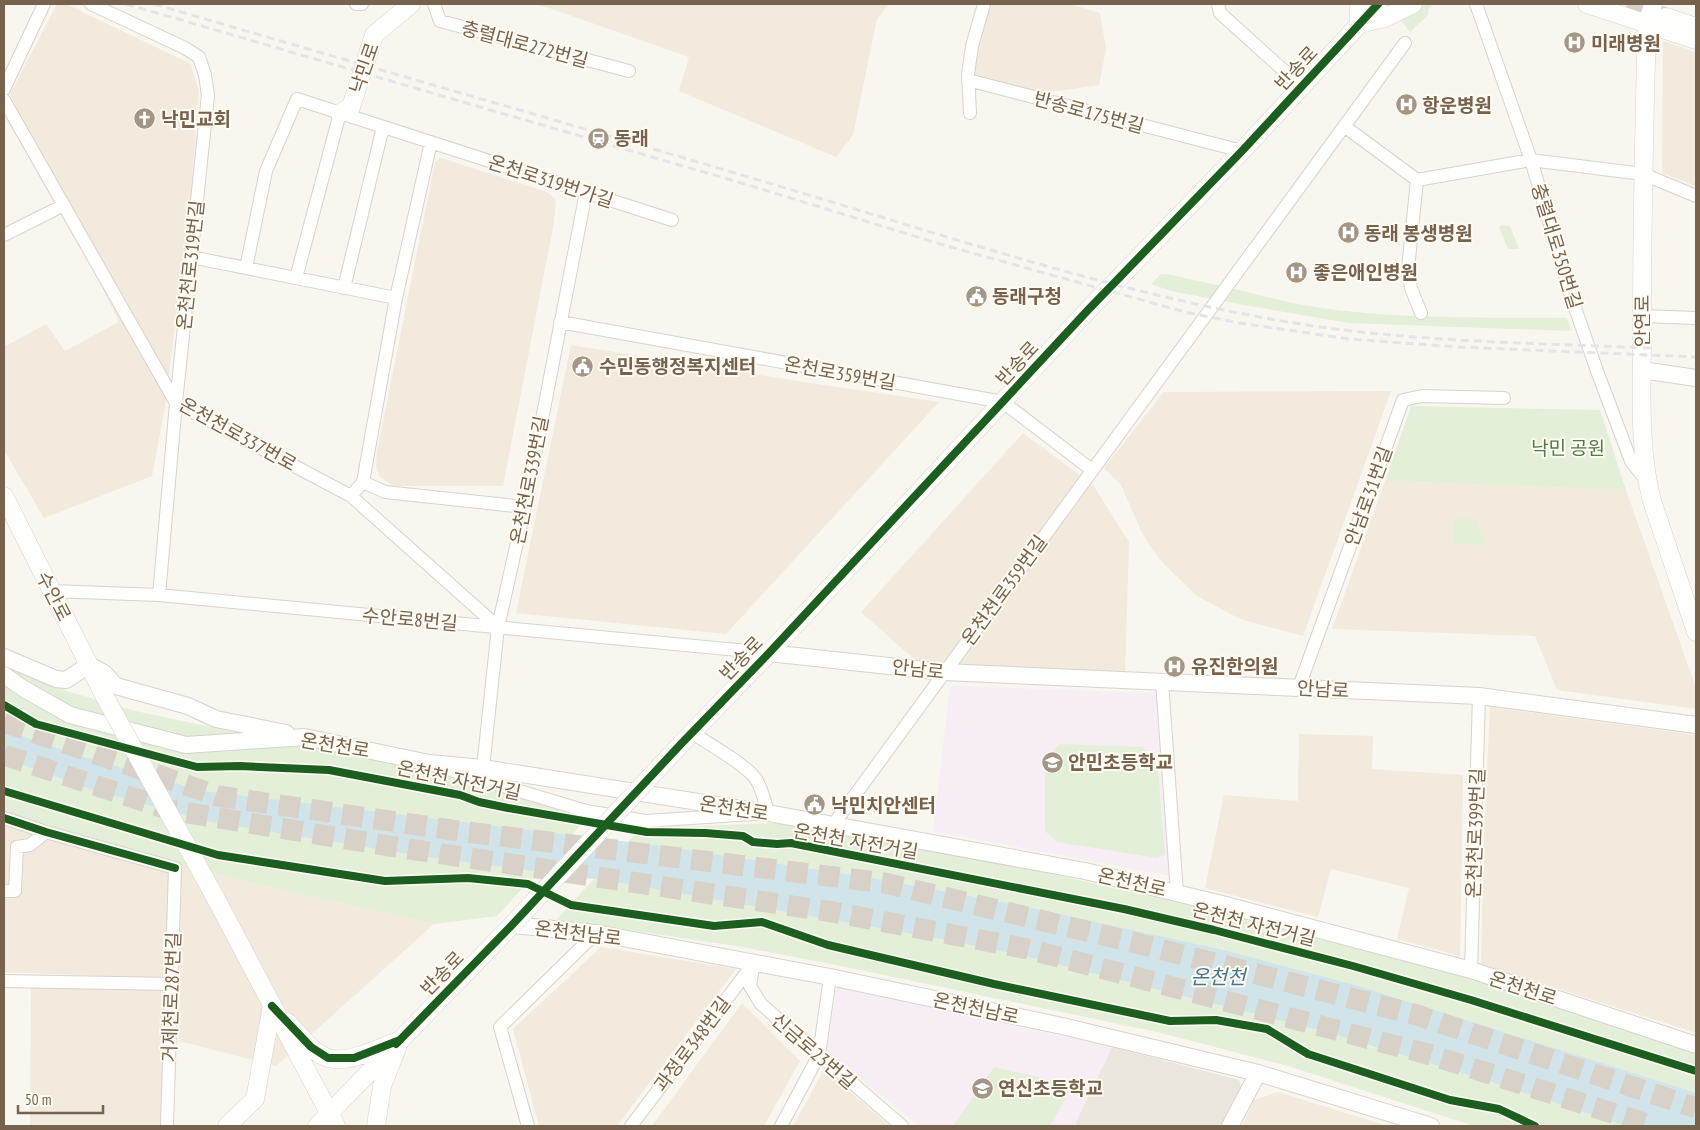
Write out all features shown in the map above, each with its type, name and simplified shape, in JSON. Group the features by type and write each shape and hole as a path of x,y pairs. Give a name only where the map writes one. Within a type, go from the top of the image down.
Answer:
{"main road":[{"name":"낙민로","path":"340,113 351,107 374,35 411,4"},
{"path":"1359,4 1359,24 1385,18 1413,4"},
{"name":"반송로","path":"327,1122 400,1040 512,925 686,738 769,653 1095,303 1242,151 1378,4"},
{"path":"1587,4 1696,40"},
{"path":"1663,9 1696,14"},
{"path":"1663,9 1696,27"},
{"name":"안연로","path":"1663,9 1647,25 1643,174 1642,370 1644,450 1648,483 1696,632"},
{"name":"수안로","path":"4,496 105,697 272,1006 327,1122"},
{"path":"272,1006 311,1047 328,1058 354,1058 400,1040"},
{"path":"227,1126 255,1099 272,1006"},
{"path":"376,1126 382,1086 400,1040"}],"street":[{"path":"4,89 44,4"},
{"name":"온천천로319번길","path":"91,4 185,48 199,57 205,75 208,95 190,258 159,595"},
{"path":"356,4 362,4"},
{"name":"충렬대로272번길","path":"434,4 440,22 629,71"},
{"path":"970,113 968,80 972,46 984,4"},
{"path":"1218,4 1220,13 1302,86"},
{"name":"충렬대로350번길","path":"1476,4 1531,160 1572,299 1613,415 1630,461 1648,483"},
{"name":"온천천로359번길","path":"833,825 1406,43"},
{"name":"반송로175번길","path":"968,80 1242,151"},
{"name":"온천로319번가길","path":"246,268 266,171 297,99 672,220"},
{"name":"온천천로337번로","path":"4,100 176,403 351,496 498,627"},
{"path":"296,278 340,113"},
{"path":"1344,126 1417,180 1531,160 1643,174 1696,196"},
{"path":"344,288 382,127"},
{"path":"351,496 363,482 396,298 430,142"},
{"path":"1417,180 1408,269 1411,288 1421,312"},
{"name":"온천천로339번길","path":"483,768 498,627 524,507 586,192"},
{"path":"4,235 64,206"},
{"path":"190,258 396,298"},
{"path":"1642,316 1696,318"},
{"name":"온천로359번길","path":"560,322 1003,402"},
{"path":"1642,370 1696,378"},
{"name":"안남로31번길","path":"1299,687 1403,400 1422,396 1504,398"},
{"path":"1003,402 1092,470"},
{"path":"363,482 385,492 524,507"},
{"name":"수안로8번길","path":"52,591 159,595 769,653"},
{"name":"안남로","path":"769,653 944,672 1480,696 1696,725"},
{"path":"4,657 56,679 66,680 89,665 104,673 116,686 188,706 216,719 305,737"},
{"name":"온천천로","path":"4,674 24,689 70,715 186,745 305,737 429,763 483,768 768,813 1084,871 1177,893 1471,970 1696,1045"},
{"path":"1162,682 1177,893"},
{"name":"온천천로399번길","path":"1471,970 1480,696"},
{"path":"429,763 586,811 646,821 768,813 760,787 752,775 712,745 686,738"},
{"path":"4,818 46,832"},
{"path":"4,891 15,891 17,847 30,845 46,832"},
{"name":"거제천로287번길","path":"46,832 175,868 168,1126"},
{"name":"온천천남로","path":"512,925 596,933 754,962 1062,1026 1258,1073 1432,1126"},
{"path":"528,1126 500,1027 596,933"},
{"name":"신금로23번길","path":"754,962 750,986 762,1004 902,1126"},
{"name":"과정로348번길","path":"631,1126 754,962"},
{"path":"781,1126 819,1055 830,977"},
{"path":"4,981 172,984"},
{"path":"1230,1126 1258,1073"}],"shaded area":[{"path":"57,4 66,4 191,64 199,92 191,191 166,402 152,476 44,518 4,450 4,347 46,324 65,351 119,322 10,94"},
{"path":"532,4 889,4 877,19 853,135 836,157 679,91 689,57 549,8"},
{"path":"989,4 1070,4 1100,13 1106,49 1099,85 1051,92 1049,96 973,75 977,43"},
{"path":"1663,41 1696,52 1696,186 1662,173"},
{"path":"441,158 547,192 556,200 554,222 503,486 393,486 379,476 376,465 377,452 435,162"},
{"path":"571,345 939,402 726,634 516,613"},
{"path":"1391,391 1303,636 1240,619 1197,596 1166,566 1153,550 1143,535 1121,485 1104,468 1164,392"},
{"path":"1023,433 1093,485 1129,542 1125,673 976,666 915,660 861,612"},
{"path":"1385,481 1626,490 1696,688 1696,709 1557,690 1535,636 1332,629"},
{"name":"안민초등학교","path":"950,686 1157,693 1171,876 933,831"},
{"path":"1490,707 1696,735 1696,1033 1481,964"},
{"path":"1299,734 1373,736 1372,769 1463,775 1460,956 1397,939 1409,888 1331,869 1318,917 1205,888 1224,795 1298,801"},
{"path":"4,824 172,873 167,973 161,978 4,972"},
{"path":"181,867 434,924 276,1066 179,1041"},
{"path":"601,947 736,969 617,1126 539,1126 513,1029"},
{"name":"연신초등학교","path":"837,987 1112,1047 1074,1126 919,1126 827,1051"},
{"path":"31,988 161,990 168,997 164,1126 30,1126"},
{"path":"742,1003 800,1061 764,1126 652,1126"},
{"path":"1112,1047 1239,1080 1241,1087 1221,1126 1079,1126 1075,1124"},
{"path":"824,1070 890,1126 793,1126"},
{"path":"1278,1092 1387,1126 1242,1126 1254,1100"}],"green space":[{"path":"1424,4 1434,4 1428,10 1428,15 1410,32 1399,18"},
{"path":"1502,225 1510,226 1519,249 1508,249 1499,227"},
{"path":"1161,274 1180,276 1309,306 1373,314 1438,317 1567,318 1571,331 1348,323 1171,291 1151,284"},
{"name":"낙민 공원","path":"1411,406 1600,410 1626,490 1385,481"},
{"path":"1453,518 1476,519 1485,545 1454,544"},
{"path":"4,667 70,692 131,710 428,771 588,817 497,916 434,924 181,867 4,816"},
{"path":"1060,744 1143,747 1158,768 1165,854 1157,858 1057,842 1045,831 1045,760"},
{"path":"776,823 987,859 1179,903 1413,963 1532,997 1696,1050 1696,1126 1474,1126 1288,1066 1157,1032 742,947 556,920 643,826 651,828"},
{"path":"994,1067 1073,1085 1050,1126 953,1126"}],"water":[{"name":"온천천","path":"4,730 84,757 203,791 662,846 866,877 1023,906 1223,950 1358,986 1696,1093 1696,1126 1626,1126 1501,1085 1327,1032 1021,955 947,940 616,882 415,855 211,822 93,790 4,758"}],"tunnel":[{"path":"1627,4 1665,16"},
{"path":"4,722 218,796 459,831 885,883 1140,944 1417,1015 1696,1108"},
{"path":"4,755 170,810 389,846 833,912 1028,949 1431,1055 1653,1126"}],"railway":[{"path":"126,4 745,184 940,244 1185,312 1239,323 1349,339 1458,347 1696,357"},
{"path":"154,4 689,159 1025,260 1156,295 1288,322 1378,334 1470,341 1651,348"}],"cycle path":[{"path":"396,1044 512,925 769,653 1088,310 1242,151 1378,4"},
{"name":"온천천 자전거길","path":"4,705 36,724 197,767 240,766 329,770 460,795 479,802 508,808 647,832 705,833 743,836 753,842 791,843 1124,909 1353,966 1471,1000 1696,1071"},
{"path":"4,791 218,855 385,881 468,878 528,884 571,905 714,926 762,922 828,945 994,984 1170,1021 1216,1020 1267,1029 1308,1054 1450,1100 1499,1109 1535,1126"},
{"path":"4,818 46,832 175,868"},
{"path":"272,1006 311,1047 328,1058 354,1058 400,1040"}],"place":[{"name":"미래병원","path":"1575,43"},
{"name":"항운병원","path":"1406,105"},
{"name":"낙민교회","path":"145,119"},
{"name":"동래","path":"598,138"},
{"name":"동래 봉생병원","path":"1348,233"},
{"name":"좋은애인병원","path":"1297,272"},
{"name":"동래구청","path":"976,296"},
{"name":"수민동행정복지센터","path":"583,366"},
{"name":"유진한의원","path":"1175,666"},
{"name":"안민초등학교","path":"1052,762"},
{"name":"낙민치안센터","path":"815,805"},
{"name":"연신초등학교","path":"982,1088"}]}
